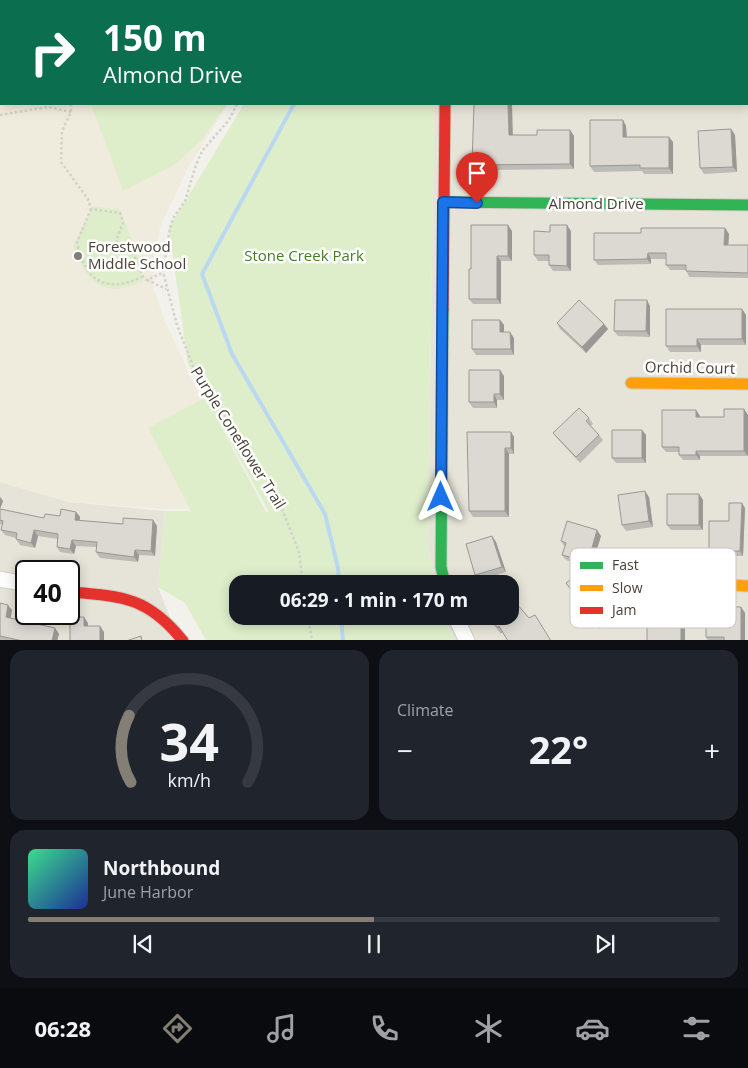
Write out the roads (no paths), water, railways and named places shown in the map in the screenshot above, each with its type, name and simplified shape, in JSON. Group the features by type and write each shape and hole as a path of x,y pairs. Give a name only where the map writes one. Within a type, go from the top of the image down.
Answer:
{"street":[{"path":"443,575 441,548 445,105"},
{"name":"Almond Drive","path":"443,202 748,204"},
{"name":"Orchid Court","path":"631,383 748,384"},
{"path":"0,579 15,582"},
{"path":"80,593 117,596 136,601 157,610 184,640"},
{"path":"460,625 467,640"}],"waterway":[{"path":"293,105 202,274 232,354 325,514 338,575"},
{"path":"342,625 343,640"}],"place":[{"name":"Forestwood Middle School","path":"78,256"}],"park label":[{"name":"Stone Creek Park","path":"304,256"}]}
